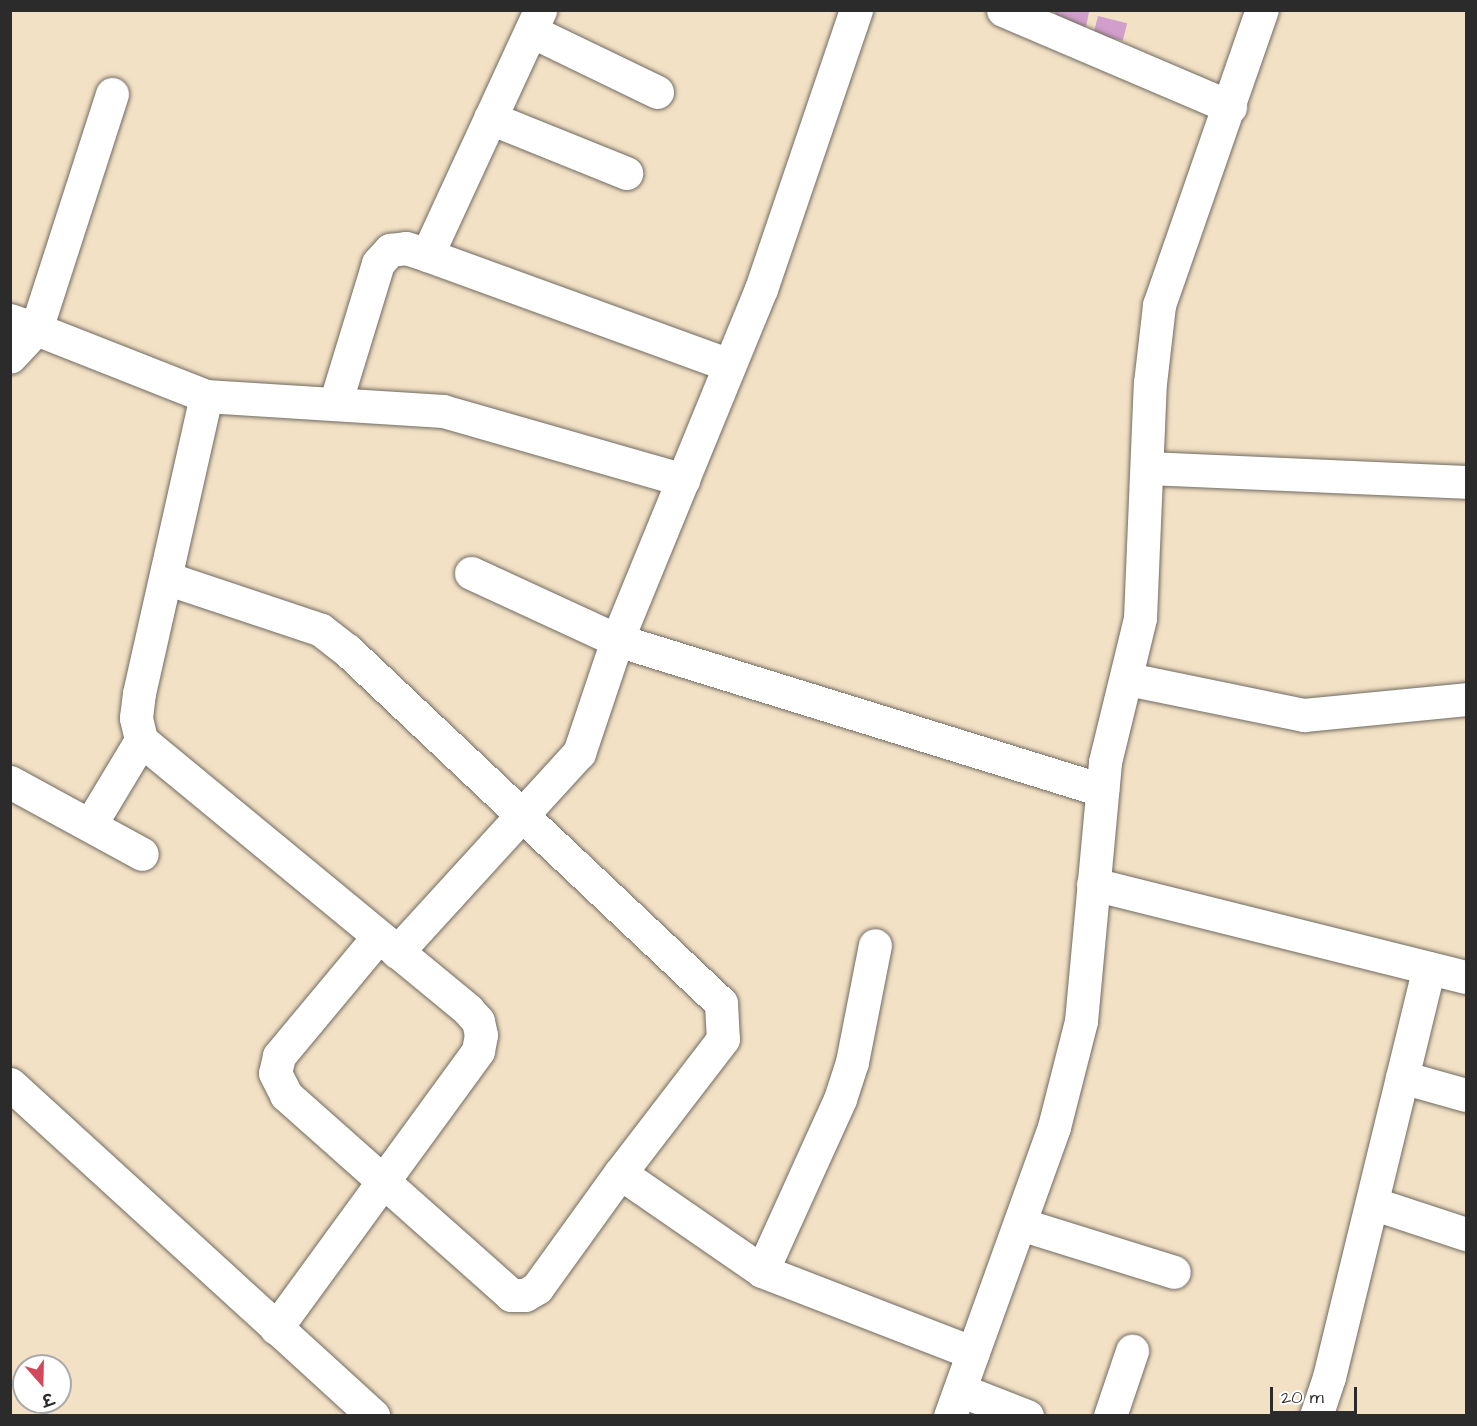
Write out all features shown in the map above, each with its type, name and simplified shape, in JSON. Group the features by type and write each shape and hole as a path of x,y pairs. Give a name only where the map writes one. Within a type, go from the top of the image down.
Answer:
{"street":[{"path":"166,578 321,630 347,650 524,813 722,1003 723,1039 620,1173 537,1288 525,1295 511,1295 286,1095 275,1073 279,1056 387,944 524,813 579,753 618,640 781,233 856,10"},
{"path":"1026,1416 955,1403 1054,1127 1081,1021 1105,762 1128,679 1142,600 1150,383 1158,305 1230,107 1262,10"},
{"path":"1021,14 1230,107"},
{"path":"426,255 536,21 657,92"},
{"path":"10,357 112,94"},
{"path":"490,118 626,173"},
{"path":"335,404 378,263 390,250 406,248 729,365"},
{"path":"23,325 206,396 467,415 683,480"},
{"path":"206,396 140,693 136,718 141,740 468,1010 478,1021 481,1035 478,1051 276,1328"},
{"path":"1147,468 1467,482"},
{"path":"471,573 618,640 1102,790"},
{"path":"1128,679 1304,715 1467,699"},
{"path":"90,825 141,740"},
{"path":"10,782 142,854"},
{"path":"1093,884 1467,977"},
{"path":"762,1271 840,1098 852,1062 875,945"},
{"path":"1316,1416 1372,1203 1429,968"},
{"path":"1402,1077 1467,1095"},
{"path":"10,1084 373,1416"},
{"path":"620,1173 762,1271 973,1353"},
{"path":"1372,1203 1467,1234"},
{"path":"1020,1224 1174,1272"},
{"path":"1110,1416 1132,1351"}],"building":[{"path":"1056,10 1089,12 1086,27 1054,20"},
{"path":"1098,16 1127,23 1123,41 1094,33"}]}
